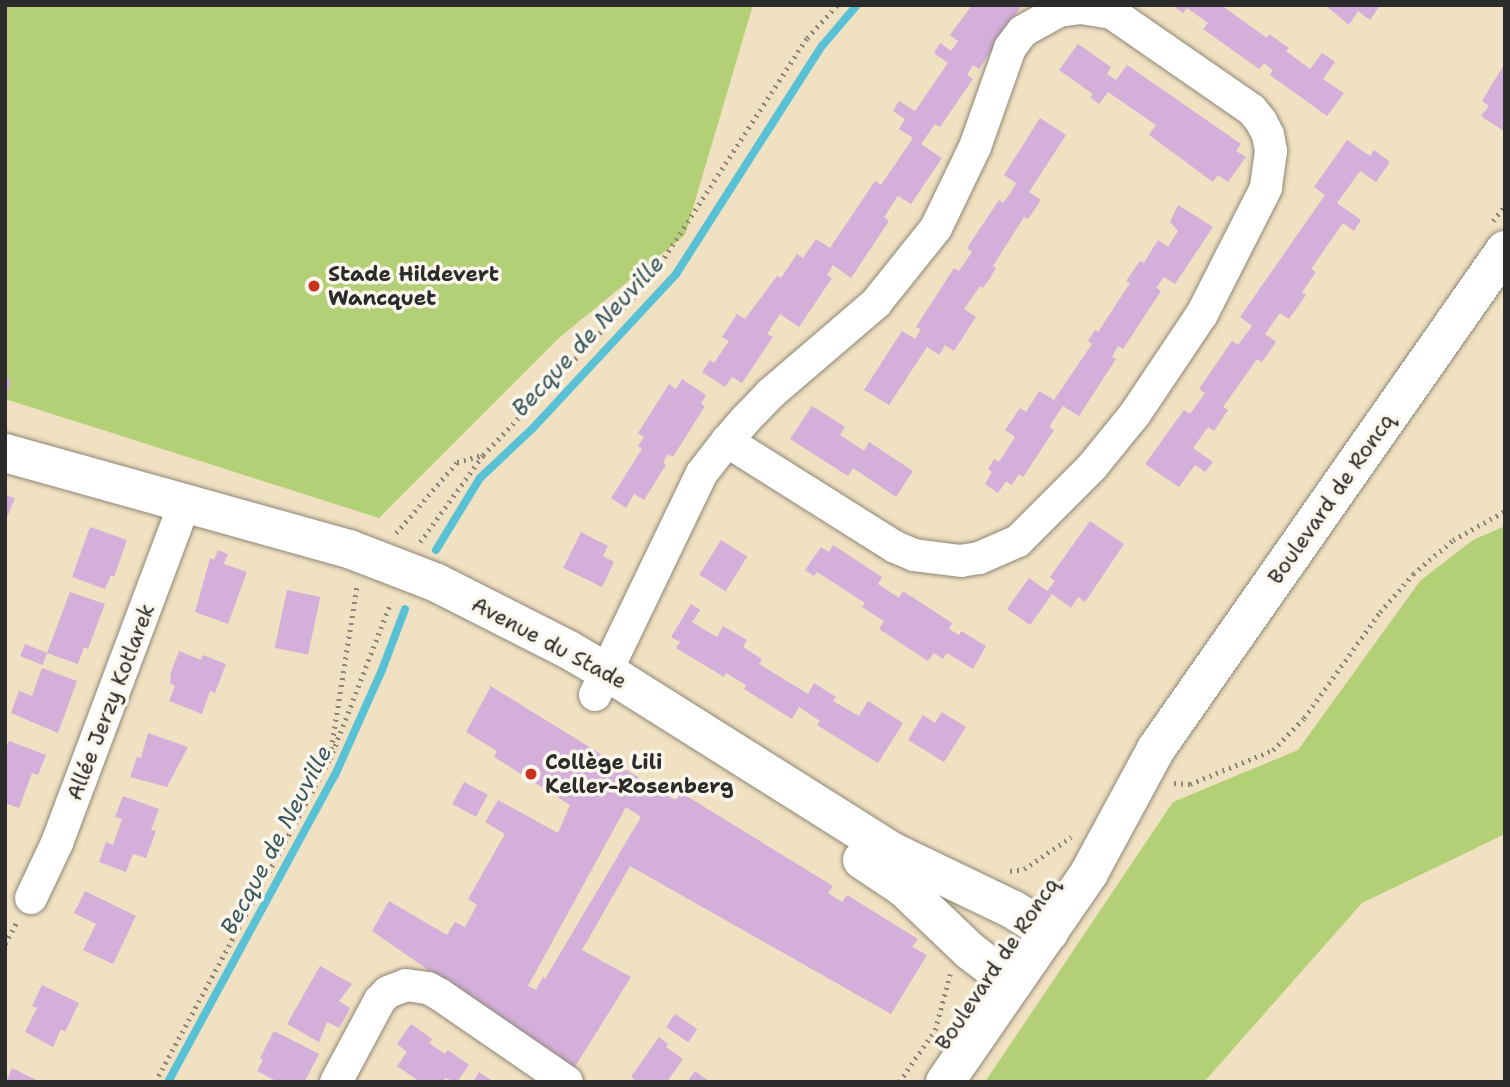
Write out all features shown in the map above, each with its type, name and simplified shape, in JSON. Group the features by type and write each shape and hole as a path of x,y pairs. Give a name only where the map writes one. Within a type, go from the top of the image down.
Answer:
{"main road":[{"name":"Boulevard de Roncq","path":"917,1082 1003,976 1038,926 1103,850 1505,250"},
{"name":"Avenue du Stade","path":"5,453 373,557 467,598 600,683 886,848 1038,926"},
{"path":"600,683 896,882 1003,976"},
{"name":"Boulevard de Roncq","path":"945,1082 1003,976"}],"street":[{"path":"600,683 702,473 727,441 770,394 876,303 936,228 964,174 1010,48 1023,31 1041,18 1059,11 1081,8 1112,13 1252,110 1261,121 1268,135 1271,152 1266,188 1202,314 1135,414 1091,467 1018,541 979,558 961,561 914,555 895,547 727,441"},
{"name":"Allée Jerzy Kotlarek","path":"30,898 57,843 185,503"},
{"path":"336,1082 380,1000 388,992 406,985 428,988 439,994 568,1082"}],"path":[{"path":"418,545 483,454 649,281 807,38 837,5"},
{"path":"330,759 373,557 457,462 483,454"},
{"path":"1161,765 1191,784 1273,750 1304,718 1380,612 1413,574 1453,540 1505,511"},
{"path":"155,1082 330,759 391,603"}],"green space":[{"name":"Stade Hildevert Wancquet","path":"5,5 753,5 685,235 560,337 379,518 5,399"},
{"path":"1505,526 1505,834 1362,903 1204,1082 985,1082 1173,802 1298,750 1420,581 1473,540"}],"building":[{"path":"972,5 1022,5 979,69 973,65 967,75 973,79 940,127 935,124 921,144 942,158 911,204 898,196 884,217 889,221 851,278 833,265 827,275 832,278 799,327 780,314 767,334 773,337 742,383 732,377 725,387 702,372 710,360 714,363 729,341 722,337 737,314 745,319 777,276 781,278 797,254 803,258 816,239 830,248 875,181 881,185 913,138 899,129 905,119 893,111 899,101 915,111 948,63 934,53 940,43 951,51 958,41 950,35"},
{"path":"1172,5 1221,5 1267,38 1269,34 1289,48 1286,51 1310,69 1322,53 1335,62 1323,79 1344,93 1327,116 1270,75 1273,70 1264,63 1259,69 1203,29 1208,23 1187,8 1183,13"},
{"path":"1325,5 1380,5 1370,20 1358,11 1349,25"},
{"path":"1078,44 1111,67 1107,74 1116,80 1127,65 1241,144 1236,151 1246,157 1228,182 1218,175 1213,182 1149,135 1156,125 1108,92 1099,104 1090,97 1093,94 1059,70"},
{"path":"1505,63 1505,132 1481,116 1489,106 1482,101"},
{"path":"1040,118 1066,135 1029,192 1041,200 1028,219 1024,217 993,266 996,268 990,278 983,288 980,286 964,309 976,317 954,351 945,345 939,355 927,347 889,405 864,390 902,331 915,339 921,329 916,327 954,268 959,271 972,252 967,248 999,200 1003,203 1010,194 1016,183 1004,175"},
{"path":"1347,140 1370,156 1374,150 1390,162 1376,182 1360,171 1337,203 1361,220 1354,231 1343,223 1311,269 1316,272 1302,292 1306,295 1289,319 1280,313 1265,334 1276,342 1262,362 1257,359 1223,407 1228,410 1214,431 1208,427 1193,448 1213,462 1205,472 1195,465 1179,487 1145,464 1184,410 1190,414 1205,393 1199,389 1232,341 1238,345 1252,326 1240,317 1325,195 1314,187"},
{"path":"1178,205 1213,227 1175,284 1164,277 1156,288 1161,291 1123,349 1118,346 1112,357 1116,359 1079,416 1063,406 1049,427 1054,430 1023,477 1019,474 1012,485 1006,481 998,493 985,484 992,472 988,469 994,459 999,462 1015,437 1005,430 1020,408 1026,412 1039,391 1054,400 1092,344 1088,341 1095,330 1098,332 1130,283 1126,281 1140,261 1144,263 1158,240 1168,247 1178,231 1170,222"},
{"path":"5,378 11,379 6,401 5,401"},
{"path":"682,379 706,395 701,404 705,406 673,457 668,454 663,463 666,465 644,500 634,494 626,508 611,498 642,449 638,446 644,437 638,433 669,384 676,389"},
{"path":"812,406 845,427 840,435 864,451 869,442 913,471 896,497 853,468 848,476 790,439"},
{"path":"5,495 15,498 5,522"},
{"path":"1090,521 1124,544 1085,602 1078,597 1071,608 1052,594 1030,625 1007,609 1029,578 1047,591 1055,581 1050,577"},
{"path":"90,527 127,540 114,577 111,575 105,589 72,577"},
{"path":"581,532 608,546 603,556 614,562 602,587 563,568"},
{"path":"721,540 747,556 726,591 699,575"},
{"path":"833,545 882,577 878,584 899,598 903,591 952,623 949,629 959,635 961,631 986,646 973,669 947,653 943,659 934,653 928,661 879,629 884,621 862,607 865,603 817,572 814,576 805,570 821,547 829,552"},
{"path":"218,550 228,554 224,564 247,572 228,624 195,612 210,558 214,560"},
{"path":"287,590 320,597 308,655 275,648"},
{"path":"70,592 105,604 88,649 84,647 78,664 47,653"},
{"path":"691,604 700,610 692,622 717,637 723,626 747,640 743,647 762,659 759,664 808,694 814,683 836,697 833,701 859,716 868,701 903,723 878,763 817,725 820,721 799,707 792,719 744,689 746,685 726,673 724,677 676,648 680,642 671,637"},
{"path":"25,644 47,653 42,665 20,656"},
{"path":"179,651 201,660 203,655 226,664 215,693 210,691 202,714 169,701 175,686 170,683 171,672"},
{"path":"42,668 77,681 58,733 11,713 19,691 32,696"},
{"path":"489,685 675,800 680,792 833,886 828,893 842,902 847,895 918,939 912,947 927,955 891,1014 630,866 582,950 631,977 573,1070 372,931 389,901 447,935 455,922 465,927 477,905 468,899 505,834 485,822 498,800 558,833 570,805 494,757 497,751 466,732 490,688","holes":["626,807 641,817 545,979 543,977 536,990 528,986"]},
{"path":"942,712 966,727 944,762 908,740 923,715 935,723"},
{"path":"148,733 188,747 167,787 130,777 137,757 141,758"},
{"path":"9,741 46,755 38,775 32,773 19,808 5,803 5,751"},
{"path":"464,782 488,795 476,817 452,804"},
{"path":"123,796 159,809 151,830 156,831 146,858 133,854 126,872 99,862 106,842 113,845 122,819 115,817"},
{"path":"85,891 136,916 113,964 83,950 96,924 74,913"},
{"path":"320,966 352,984 339,1001 350,1008 345,1018 339,1028 327,1022 319,1042 287,1024"},
{"path":"42,985 79,1003 65,1032 61,1029 53,1047 25,1032 37,1008 32,1006"},
{"path":"675,1014 697,1029 688,1042 666,1027"},
{"path":"411,1024 432,1039 429,1043 445,1054 448,1050 469,1065 457,1082 445,1078 443,1082 420,1082 397,1066 407,1052 397,1044"},
{"path":"274,1031 319,1054 305,1081 278,1082 257,1071 263,1060 260,1058"},
{"path":"659,1037 668,1044 666,1047 683,1059 667,1082 638,1082 631,1077"},
{"path":"12,1068 40,1082 6,1082"},
{"path":"695,1071 710,1082 687,1082"},
{"path":"479,1072 494,1082 473,1082"}],"waterway":[{"name":"Becque de Neuville","path":"436,550 480,478 533,428 676,274 822,46 857,5"},
{"name":"Becque de Neuville","path":"168,1082 335,775 382,670 405,609"}],"place":[{"name":"Stade Hildevert Wancquet","path":"314,286"},
{"name":"Collège Lili Keller-Rosenberg","path":"531,774"}]}
